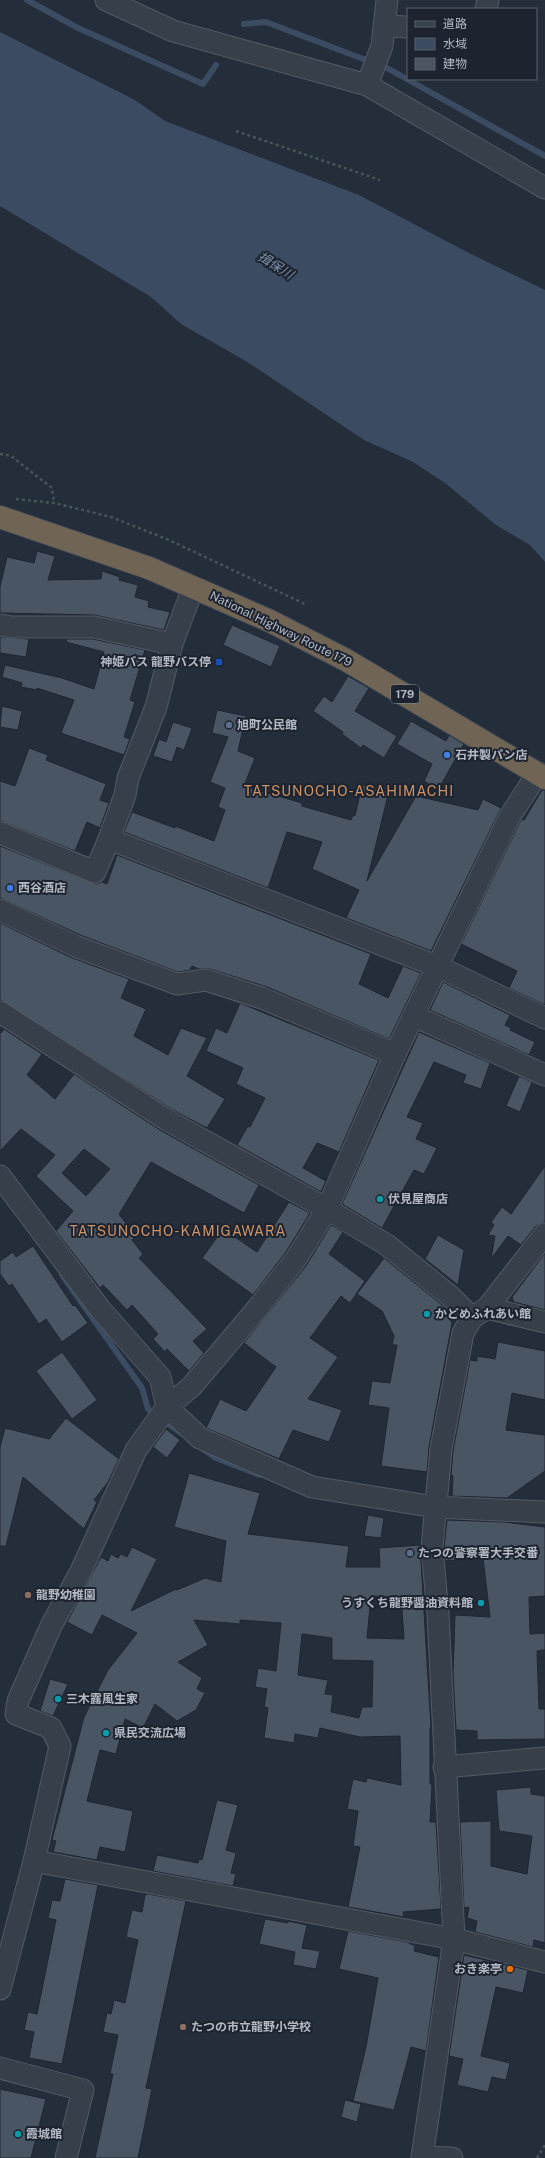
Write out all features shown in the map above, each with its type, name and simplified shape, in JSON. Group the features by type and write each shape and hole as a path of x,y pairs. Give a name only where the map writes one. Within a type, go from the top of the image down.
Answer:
{"highway":[{"name":"National Highway Route 179","path":"0,517 149,568 270,621 346,660 541,775"}],"street":[{"path":"106,0 173,31 367,85 545,188"},
{"path":"367,85 382,46 387,0"},
{"path":"385,26 407,27"},
{"path":"0,834 94,872 109,839 125,795 128,778 156,707 172,644 193,588"},
{"path":"0,625 12,627 94,627 172,644"},
{"path":"0,1989 34,1861 60,1746 51,1728 8,1711 18,1702 51,1626 81,1572 136,1450 167,1407 192,1386 296,1259 327,1209 395,1054 439,967 510,816 541,775"},
{"path":"109,839 439,967 545,1018"},
{"path":"0,910 74,946 177,984 206,980 262,998 395,1054"},
{"path":"0,1012 167,1120 327,1209 386,1245 450,1296 479,1313 545,1322"},
{"path":"414,1016 545,1075"},
{"path":"0,1176 100,1309 160,1377 167,1407 200,1438 312,1487 435,1513 545,1512"},
{"path":"452,2158 422,2158 454,1939 444,1767 438,1614 432,1548 441,1449 463,1333 545,1234"},
{"path":"444,1767 545,1758"},
{"path":"34,1861 454,1939 545,1962"},
{"path":"0,2068 83,2090 66,2158"}],"path":[{"path":"236,131 380,180"},
{"path":"0,454 11,456 52,488 54,503"},
{"path":"15,498 54,503 111,517 169,540 307,604"},
{"path":"537,2158 545,2145"}],"water":[{"name":"揖保川","path":"0,32 135,100 165,121 359,195 467,252 545,290 545,562 530,545 496,525 445,483 413,462 364,440 249,363 181,324 151,297 0,206"}],"building":[{"path":"37,551 55,556 48,580 101,579 102,571 120,577 119,580 138,585 135,597 149,601 148,607 170,612 164,630 94,615 0,613 0,587 7,557 34,563"},
{"path":"232,625 280,646 271,667 223,645"},
{"path":"0,637 29,639 26,657 0,653"},
{"path":"67,639 93,639 145,650 130,700 135,702 124,737 130,739 124,755 61,733 74,700 37,688 37,690 21,687 22,683 2,677 5,665 62,678 94,689 104,652 66,642"},
{"path":"348,676 369,688 355,711 397,736 384,758 363,745 361,748 342,734 343,732 313,711 324,696 332,702"},
{"path":"2,706 22,711 18,730 0,727"},
{"path":"217,710 246,716 238,751 255,758 244,786 302,803 302,806 351,820 353,815 355,816 362,785 389,791 367,881 416,796 478,810 483,799 501,808 431,951 346,918 359,890 312,869 322,842 287,832 268,888 124,832 132,812 214,841 225,810 218,807 225,788 210,782 228,737 212,733"},
{"path":"411,721 446,741 449,735 464,744 438,790 424,781 432,764 397,744"},
{"path":"173,722 192,728 184,750 177,747 172,762 153,756 159,739 166,742"},
{"path":"29,748 48,755 46,760 106,784 100,800 109,803 100,828 87,822 75,851 0,821 0,781 15,786"},
{"path":"542,790 545,790 545,1005 509,988 517,971 461,944 520,822 522,819 524,820"},
{"path":"0,846 96,884 102,882 107,884 117,855 371,954 359,984 388,998 403,966 421,973 389,1039 267,987 210,969 199,969 192,966 190,970 178,972 80,935 0,898"},
{"path":"0,923 70,957 129,979 121,998 146,1009 134,1036 168,1055 181,1028 207,1038 187,1076 225,1099 207,1128 173,1110 0,1000"},
{"path":"443,982 510,1015 505,1025 511,1028 510,1030 535,1042 529,1055 430,1010"},
{"path":"240,1003 379,1060 339,1152 317,1143 303,1168 326,1181 321,1192 237,1145 248,1126 250,1127 265,1098 236,1084 243,1068 206,1051 216,1028 227,1033"},
{"path":"4,1029 42,1054 27,1075 55,1099 74,1074 160,1130 259,1185 244,1213 151,1162 119,1214 136,1237 132,1240 143,1254 139,1258 207,1329 193,1341 204,1353 189,1371 167,1349 165,1352 153,1339 158,1334 132,1305 127,1310 103,1285 100,1288 56,1231 73,1211 36,1176 55,1155 21,1129 0,1151 0,1034","holes":["84,1149 110,1169 86,1196 62,1173"]},
{"path":"419,1032 490,1063 481,1089 463,1083 466,1075 434,1062 407,1117 423,1123 416,1139 437,1148 424,1174 414,1170 382,1228 342,1204"},
{"path":"519,1076 532,1082 520,1112 506,1106"},
{"path":"545,1166 545,1222 536,1226 521,1245 508,1236 491,1259 495,1236 488,1235 494,1225 491,1222 502,1207 511,1214"},
{"path":"289,1202 310,1213 286,1252 253,1295 202,1258 223,1229 257,1252"},
{"path":"331,1225 343,1232 329,1254 365,1281 350,1303 341,1296 310,1338 338,1357 308,1399 342,1410 329,1442 293,1430 279,1459 206,1428 220,1399 246,1411 276,1367 244,1343 306,1266"},
{"path":"438,1235 464,1250 458,1285 425,1259"},
{"path":"33,1246 73,1306 75,1305 88,1323 62,1342 46,1319 39,1324 12,1284 9,1286 0,1274 0,1261 13,1252 16,1257"},
{"path":"545,1253 545,1310 514,1302 512,1297"},
{"path":"384,1258 442,1305 452,1323 429,1447 427,1472 381,1466 389,1408 368,1405 372,1381 390,1383 397,1345 392,1345 394,1336 382,1311 357,1294"},
{"path":"498,1342 545,1351 545,1400 512,1393 506,1430 545,1435 545,1471 507,1498 452,1496 453,1476 451,1475 453,1451 470,1360 477,1361 477,1356 495,1359"},
{"path":"62,1352 97,1400 72,1419 36,1371"},
{"path":"66,1418 119,1459 108,1482 94,1500 97,1502 84,1529 23,1477 6,1546 0,1546 0,1447 5,1428 49,1439"},
{"path":"166,1429 180,1440 167,1458 153,1447"},
{"path":"189,1473 260,1493 248,1534 349,1546 346,1567 380,1567 379,1548 420,1545 431,1728 430,1784 432,1784 430,1822 436,1822 441,1909 403,1912 404,1917 348,1907 360,1847 353,1846 358,1811 347,1809 353,1779 366,1782 367,1778 401,1785 400,1736 360,1737 320,1728 318,1738 295,1734 294,1743 264,1738 268,1708 264,1707 267,1689 255,1687 258,1668 276,1671 281,1623 240,1620 240,1624 194,1620 208,1645 178,1662 202,1678 197,1689 205,1693 196,1710 177,1721 155,1704 143,1728 125,1719 116,1754 100,1750 87,1801 133,1811 125,1852 100,1847 97,1860 53,1852 56,1841 52,1840 84,1717 108,1670 137,1633 102,1615 92,1635 67,1622 101,1557 108,1561 111,1554 118,1558 121,1554 127,1557 132,1547 157,1559 131,1611 176,1589 177,1590 205,1578 221,1582 226,1541 174,1527","holes":["371,1596 401,1597 404,1639 367,1638","302,1634 332,1638 332,1660 373,1661 372,1707 362,1707 359,1718 331,1712 333,1695 325,1694 328,1680 298,1675"]},
{"path":"368,1515 384,1518 381,1538 364,1536"},
{"path":"447,1520 504,1522 545,1527 545,1596 529,1597 530,1634 545,1633 545,1650 537,1651 539,1709 545,1709 545,1739 477,1740 477,1731 456,1730 453,1674 455,1615 490,1617 483,1558 445,1561 444,1548"},
{"path":"50,1679 68,1684 53,1716 40,1711"},
{"path":"531,1787 531,1794 545,1796 545,1943 534,1940 533,1947 475,1932 477,1921 467,1918 469,1907 464,1908 460,1822 491,1821 491,1866 527,1874 532,1836 499,1831 496,1790"},
{"path":"217,1800 238,1805 226,1850 236,1853 231,1873 236,1874 233,1886 153,1871 157,1855 198,1863 199,1859 202,1860"},
{"path":"65,1879 98,1885 62,2064 29,2058 34,2032 24,2030 28,2012 37,2014 56,1920 48,1918 52,1900 60,1901"},
{"path":"148,1894 186,1901 146,2088 152,2089 138,2158 95,2158 113,2074 110,2074 118,2035 103,2032 107,2013 111,2014 114,2000 125,2003 138,1940 126,1937 132,1910 142,1912 145,1895"},
{"path":"265,1919 288,1923 288,1921 307,1925 302,1948 320,1951 316,1969 293,1965 295,1952 259,1944"},
{"path":"348,1931 407,1942 415,1946 414,1951 439,1957 426,2051 411,2047 394,2110 353,2101 366,2047 378,1978 339,1969"},
{"path":"464,1955 528,1970 523,1993 496,1987 481,2056 510,2063 506,2080 492,2077 488,2092 457,2085 463,2059 449,2056"},
{"path":"0,2089 46,2099 31,2158 0,2158"},
{"path":"345,2100 361,2104 357,2122 341,2117"}],"waterway":[{"path":"27,0 78,28 203,84 216,65"},
{"path":"244,24 266,22 387,68 407,79"},
{"path":"409,80 545,156"},
{"path":"62,1275 142,1388 148,1409 181,1433"},
{"path":"203,1449 216,1458 260,1475"}],"place":[{"name":"神姫バス 龍野バス停","path":"219,662"},
{"name":"旭町公民館","path":"229,725"},
{"name":"石井製パン店","path":"447,755"},
{"name":"西谷酒店","path":"10,888"},
{"name":"伏見屋商店","path":"380,1199"},
{"name":"かどめふれあい館","path":"427,1314"},
{"name":"たつの警察署大手交番","path":"410,1553"},
{"name":"龍野幼稚園","path":"28,1595"},
{"name":"うすくち龍野醤油資料館","path":"481,1603"},
{"name":"三木露風生家","path":"58,1699"},
{"name":"県民交流広場","path":"106,1733"},
{"name":"おき楽亭","path":"510,1969"},
{"name":"たつの市立龍野小学校","path":"183,2027"},
{"name":"霞城館","path":"18,2134"}],"district":[{"name":"TATSUNOCHO-ASAHIMACHI","path":"349,791"},
{"name":"TATSUNOCHO-KAMIGAWARA","path":"178,1231"}]}
